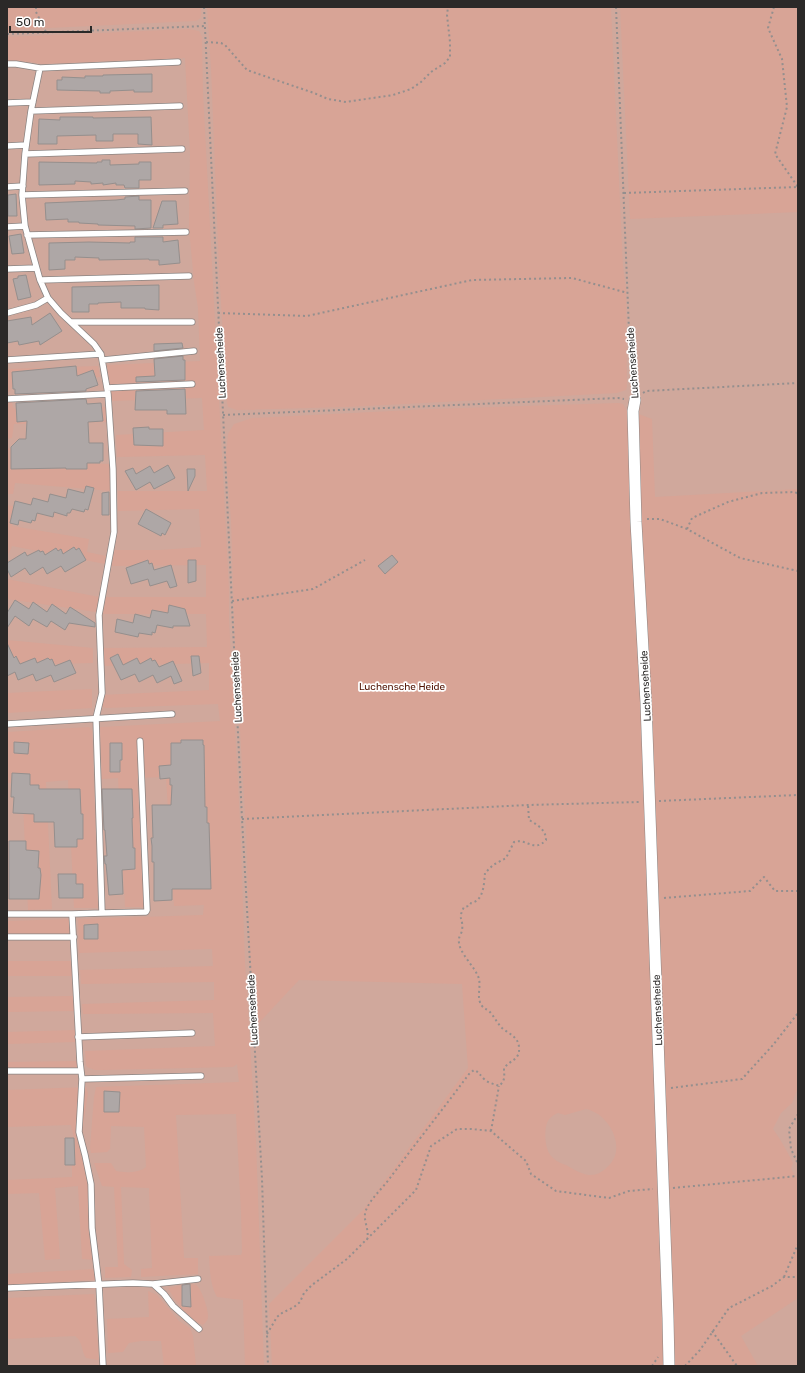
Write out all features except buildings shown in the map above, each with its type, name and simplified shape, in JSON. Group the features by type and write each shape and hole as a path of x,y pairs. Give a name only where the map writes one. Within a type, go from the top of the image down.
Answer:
{"street":[{"name":"Luchenseheide","path":"635,400 632,411 650,802 669,1366"}],"lane":[{"path":"7,64 40,68 178,62"},
{"path":"40,68 31,111 25,154 22,195 25,226 36,268 48,298 61,313 94,344 102,357 108,391 113,469 114,532 99,616 102,693 96,718 102,913"},
{"path":"7,103 33,102"},
{"path":"31,111 180,106"},
{"path":"7,146 26,145"},
{"path":"25,154 182,149"},
{"path":"7,187 23,186"},
{"path":"22,195 185,192"},
{"path":"7,227 25,226"},
{"path":"27,235 186,232"},
{"path":"7,269 36,268"},
{"path":"40,280 189,276"},
{"path":"7,313 36,305 48,298"},
{"path":"71,322 192,322"},
{"path":"7,360 102,357 194,351"},
{"path":"7,400 192,384"},
{"path":"7,724 172,714"},
{"path":"7,914 146,912 148,910 140,741"},
{"path":"72,914 78,1038 82,1079 79,1132 91,1184 92,1228 99,1284 103,1366"},
{"path":"7,937 74,937"},
{"path":"78,1038 192,1032"},
{"path":"7,1072 81,1071"},
{"path":"82,1079 201,1076"},
{"path":"7,1288 133,1283 153,1284 198,1279"},
{"path":"153,1284 164,1294 173,1306 199,1329"}],"path":[{"path":"36,7 36,12 46,32"},
{"name":"Luchenseheide","path":"204,7 242,819 262,1178 268,1366"},
{"path":"206,42 221,43 225,45 247,70 328,99 346,102 354,101 393,95 411,89 431,72 445,63 450,57 447,15 448,7"},
{"name":"Luchenseheide","path":"616,7 631,381 635,400"},
{"path":"774,7 768,28 782,59 787,107 775,154 798,187"},
{"path":"7,34 205,26"},
{"path":"624,193 798,187"},
{"path":"218,313 307,316 472,280 572,278 628,293"},
{"path":"223,415 618,398 635,400 646,391 798,383"},
{"path":"687,529 692,518 728,502 762,493 795,492 798,494"},
{"path":"636,522 660,519 687,529 740,558 798,571"},
{"path":"232,601 313,589 365,560"},
{"path":"242,819 528,805 650,802 798,795"},
{"path":"491,1131 499,1086 504,1082 504,1068 507,1064 516,1059 519,1054 519,1045 514,1036 504,1030 481,1005 478,995 480,984 479,978 459,944 462,930 460,914 464,907 475,902 480,896 484,885 485,872 506,858 511,851 514,842 521,841 535,846 541,845 546,840 545,832 537,824 530,820 528,805"},
{"path":"653,899 750,891 764,877 775,891 798,890"},
{"path":"660,1090 742,1079 773,1045 798,1013"},
{"path":"367,1240 368,1230 364,1216 365,1211 469,1074 474,1070 490,1083 499,1086"},
{"path":"798,1114 790,1130 790,1149 798,1164"},
{"path":"266,1335 277,1317 300,1302 304,1293 308,1289 347,1259 416,1190 431,1146 457,1129 491,1131 526,1161 530,1174 556,1191 609,1198 629,1191 798,1176"},
{"path":"685,1366 700,1350 729,1308 772,1286 784,1277 798,1244"},
{"path":"784,1277 798,1277"},
{"path":"712,1331 737,1366"}],"green space":[{"name":"Luchensche Heide","path":"7,7 798,7 798,1366 7,1366"},
{"path":"7,7 201,7 201,14 200,18 195,21 7,30"},
{"path":"207,7 611,7 623,267 626,290 626,390 617,393 347,407 237,410 228,407 219,269 211,68"},
{"path":"620,7 798,7 798,212 630,219"},
{"path":"189,29 199,31 202,37 203,92 229,590 229,620 240,821 245,962 256,1141 264,1366 245,1366 243,1300 217,1297 210,1272 209,1256 241,1255 242,1252 236,1114 176,1115 184,1258 198,1258 198,1274 141,1277 141,1269 152,1268 149,1188 121,1187 124,1264 132,1270 131,1277 105,1278 105,1267 118,1267 114,1187 102,1186 94,1163 111,1163 116,1171 119,1172 132,1172 146,1167 144,1127 111,1126 110,1149 107,1152 91,1153 90,1148 96,1087 239,1082 237,1064 233,1067 103,1070 95,1070 87,1067 86,1065 85,1051 215,1046 213,1013 83,1014 82,1004 214,1000 214,982 81,984 80,970 213,966 212,949 79,953 78,919 203,915 204,905 174,906 166,777 137,778 144,907 125,907 118,778 102,779 100,727 220,721 218,704 106,708 101,706 101,695 209,690 209,663 101,666 101,648 207,647 206,614 103,614 106,597 206,597 206,565 112,566 114,550 160,550 201,547 199,509 118,511 118,491 207,491 205,455 117,457 116,435 204,430 202,398 112,401 107,365 200,361 198,308 189,228 190,153 185,58 42,64 7,61 7,37"},
{"path":"98,366 100,377 14,383 9,392 7,392 7,369"},
{"path":"11,398 15,409 106,407 107,422 14,424 12,438 7,439 7,399"},
{"path":"619,403 623,404 629,415 667,1366 272,1366 269,1304 363,1210 468,1068 462,984 299,980 256,1026 250,957 246,830 235,646 231,520 226,456 228,434 234,424 252,418 431,409","holes":["586,1109 593,1111 606,1121 610,1127 614,1134 616,1149 615,1156 605,1170 597,1174 589,1175 583,1174 552,1158 547,1146 545,1130 549,1120 558,1113 565,1115"]},
{"path":"636,413 652,419 655,497 798,489 798,1087 792,1103 781,1113 773,1129 793,1163 791,1169 798,1180 798,1298 741,1336 758,1366 672,1366"},
{"path":"7,448 13,449 17,461 110,464 111,491 15,483 13,494 7,494"},
{"path":"7,505 13,506 12,526 89,539 87,552 106,556 105,564 12,546 7,555"},
{"path":"7,579 99,597 96,612 7,599"},
{"path":"7,640 93,648 93,663 7,665"},
{"path":"92,689 92,708 7,713 7,693"},
{"path":"89,727 92,731 98,908 74,908 68,780 46,782 52,909 28,910 22,783 7,783 7,732"},
{"path":"69,919 70,938 7,939 7,921"},
{"path":"7,961 71,961 72,976 7,976"},
{"path":"73,996 74,1011 7,1012 7,997"},
{"path":"75,1030 75,1042 7,1044 7,1032"},
{"path":"77,1061 77,1070 7,1073 7,1062"},
{"path":"86,1087 88,1093 81,1140 89,1174 95,1260 82,1259 78,1186 55,1188 60,1259 45,1260 39,1193 7,1194 7,1180 72,1177 72,1165 74,1165 74,1138 71,1125 7,1127 7,1090"},
{"path":"95,1269 95,1280 7,1285 7,1274"},
{"path":"183,1285 196,1285 200,1290 208,1314 208,1318 203,1325 193,1319 183,1309 168,1288"},
{"path":"148,1291 157,1295 179,1321 190,1328 193,1336 196,1366 164,1366 161,1341 141,1341 129,1343 123,1352 108,1353 107,1319 149,1317"},
{"path":"94,1294 99,1360 86,1358 81,1343 75,1336 7,1339 7,1298"}]}
